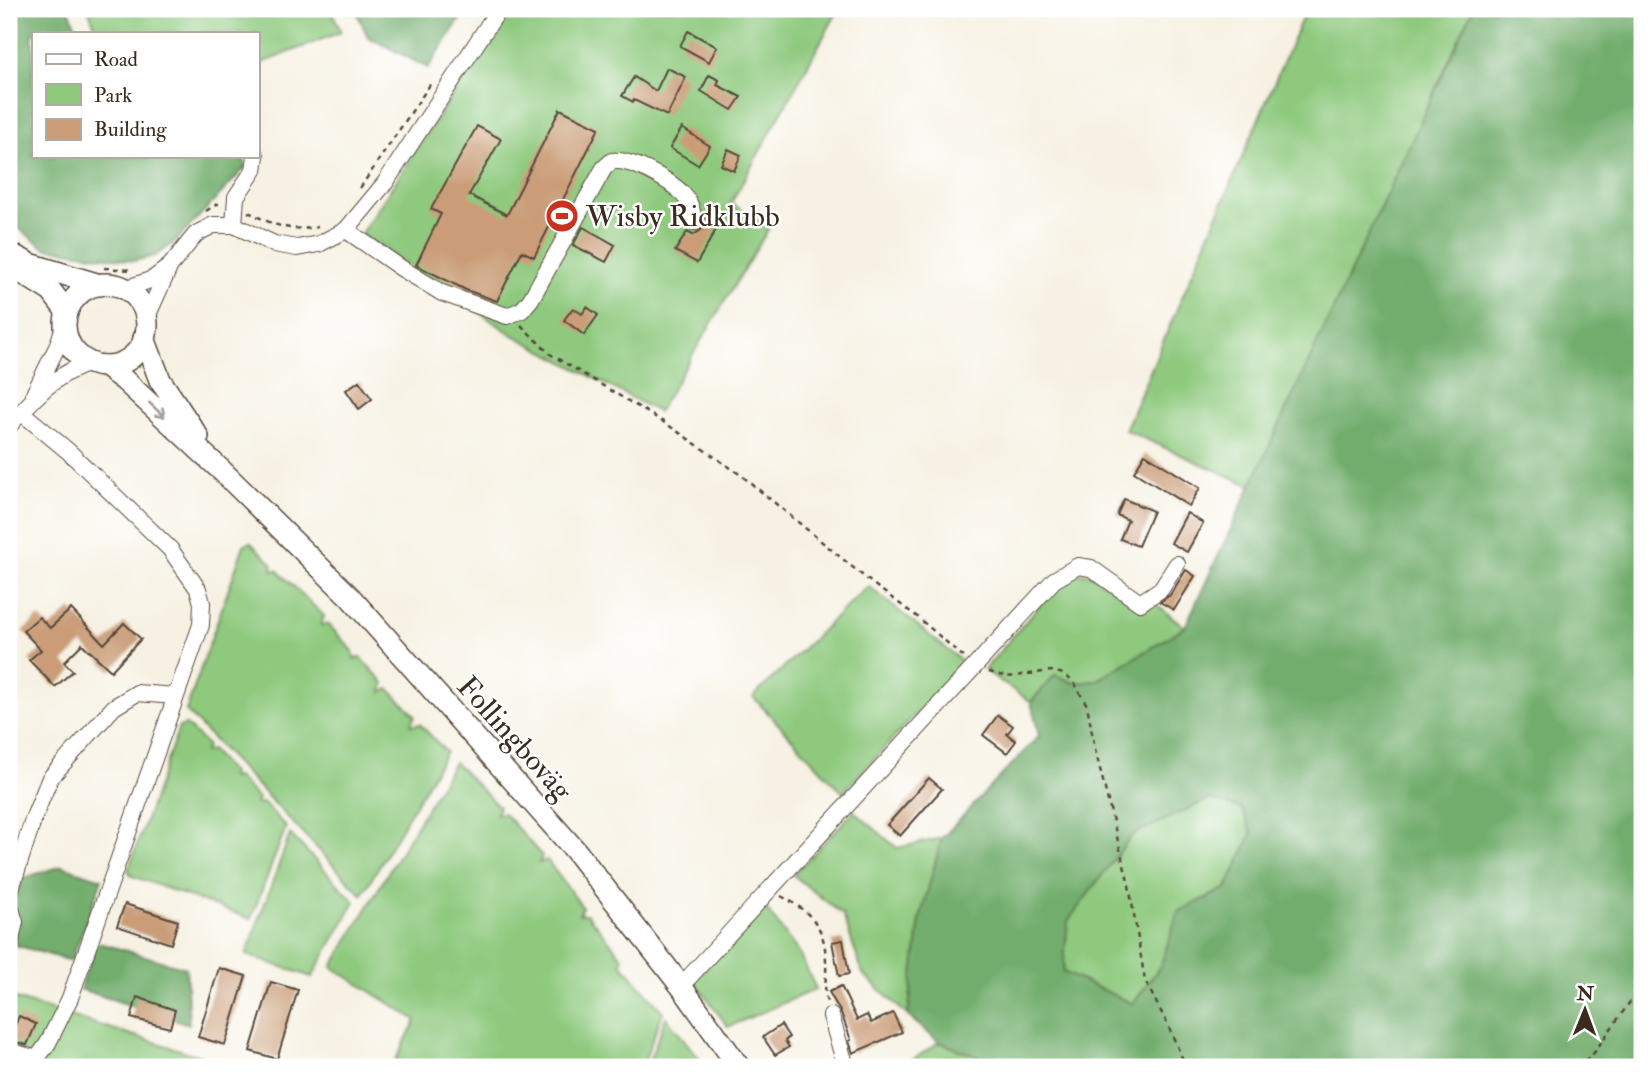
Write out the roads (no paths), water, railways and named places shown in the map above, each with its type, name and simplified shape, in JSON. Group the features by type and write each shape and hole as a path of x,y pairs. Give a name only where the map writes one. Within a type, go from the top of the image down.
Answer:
{"main road":[{"path":"9,253 30,264 100,285"},
{"path":"9,263 51,292 66,318 71,346 78,355 99,364 127,360 139,348 145,329 141,304 125,289 113,285 86,289 78,295 66,318"},
{"name":"Follingboväg","path":"145,329 160,380 221,470"},
{"name":"Follingboväg","path":"99,364 124,380 221,470 350,597 575,850 681,986 739,1067"}],"street":[{"path":"125,289 153,279 170,266 196,234 213,225 234,225 265,240 297,248 319,244 346,230 385,183 499,9"},
{"path":"234,225 236,197 254,170 256,158"},
{"path":"346,230 442,293 502,316 523,310 531,299 604,168 612,161 629,162 677,187 690,202 694,222"},
{"path":"145,329 170,266"},
{"path":"27,406 57,347 66,318"},
{"path":"9,426 27,406 72,369 99,364"},
{"path":"9,1051 34,1063 48,1044 70,998 201,625 202,603 198,589 170,549 68,452 27,406"},
{"path":"681,986 1054,580 1078,566 1091,568 1140,603 1161,589 1177,564"},
{"path":"9,895 34,817 50,778 114,707 137,693 175,696"},
{"path":"9,903 15,922 9,948"},
{"path":"831,1016 846,1067"}],"place":[{"name":"Wisby Ridklubb","path":"562,216"}]}
